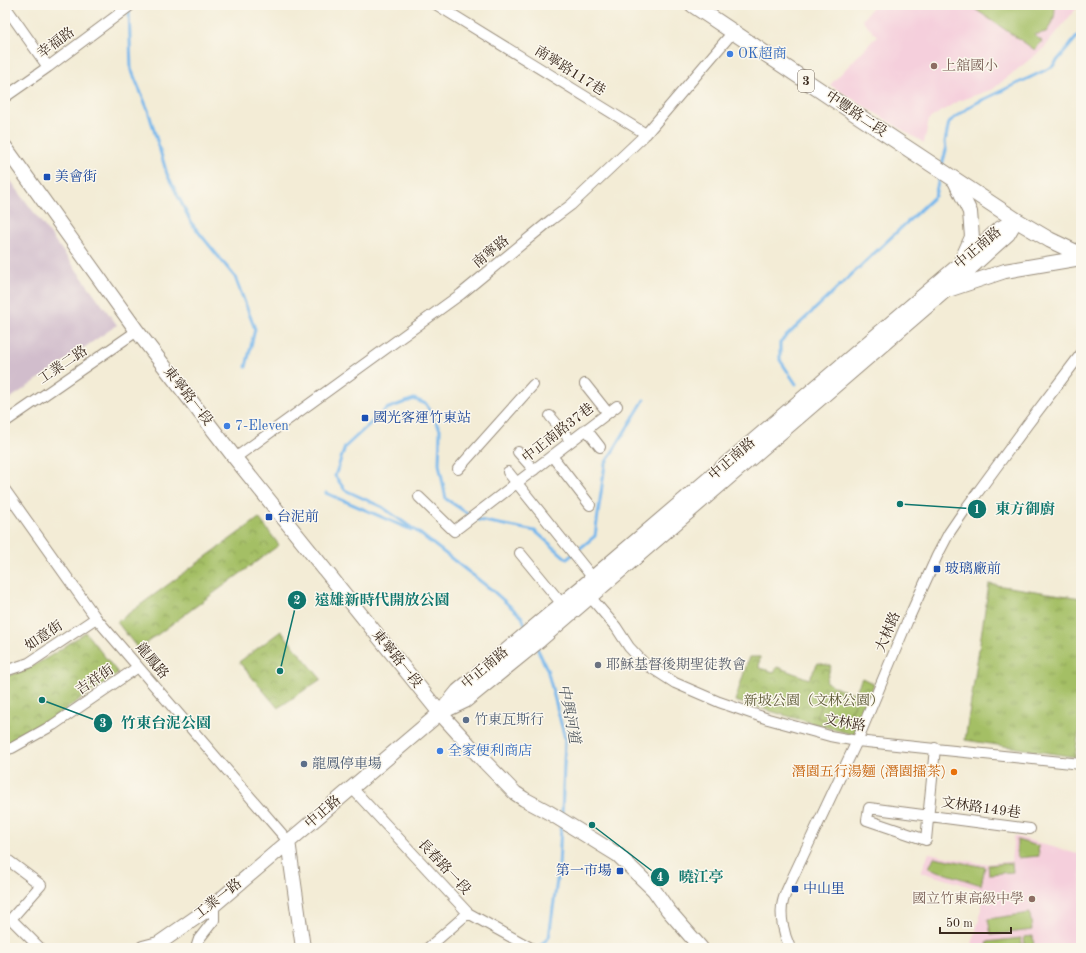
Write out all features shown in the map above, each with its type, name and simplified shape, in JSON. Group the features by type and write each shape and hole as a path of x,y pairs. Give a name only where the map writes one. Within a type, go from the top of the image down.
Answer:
{"main road":[{"name":"中豐路二段","path":"693,5 954,179"},
{"name":"3","path":"954,179 1016,220 1050,240 1075,252 1081,253"}],"street":[{"name":"南寧路117巷","path":"438,5 646,134"},
{"path":"5,6 48,67"},
{"name":"幸福路","path":"5,97 127,8"},
{"name":"南寧路","path":"235,458 399,340 460,294 571,205 646,134 733,32"},
{"name":"東寧路一段","path":"5,147 137,331 235,458 440,713 515,793 618,855 654,890 668,910 701,948"},
{"path":"954,179 970,212 972,237 960,264"},
{"name":"中正南路","path":"532,638 562,604 586,592 593,578 999,229 1016,220"},
{"name":"中正南路","path":"440,713 465,701 532,638 945,291 1008,234 1016,220"},
{"path":"945,291 1005,271 1081,258"},
{"name":"工業二路","path":"5,422 137,331"},
{"name":"大林路","path":"790,948 785,937 782,921 783,902 792,879 857,740 937,556 949,533 964,511 1081,354"},
{"path":"585,384 608,413"},
{"path":"458,469 533,385"},
{"name":"中正南路37巷","path":"419,497 454,531 617,406"},
{"path":"550,416 571,441"},
{"path":"586,429 600,447"},
{"path":"518,452 534,470"},
{"path":"552,456 590,505"},
{"path":"508,472 518,483"},
{"name":"中正南路37巷","path":"518,483 593,578"},
{"name":"龍鳳路","path":"5,490 96,618 288,841"},
{"path":"520,553 562,604"},
{"name":"文林路","path":"586,592 644,663 675,683 719,702 768,719 830,736 1081,764"},
{"name":"如意街","path":"5,671 29,663 96,618"},
{"name":"吉祥街","path":"5,750 12,748 53,725 138,667"},
{"name":"中正路","path":"288,841 440,713"},
{"name":"文林路149巷","path":"935,748 929,816 926,840 867,820 869,808 929,816 1030,829"},
{"name":"長春路一段","path":"352,787 468,913 529,947"},
{"path":"288,841 302,948"},
{"name":"工業一路","path":"143,948 158,944 214,905 288,841"},
{"path":"5,858 41,885 11,919 40,948"},
{"path":"196,948 199,939 214,920 214,905"},
{"path":"428,948 468,913"}],"shaded area":[{"name":"上舘國小","path":"874,5 1079,5 1044,48 993,89 958,101 929,119 924,143 830,85 877,36 862,20"},
{"path":"5,173 117,325 5,402"},
{"name":"國立竹東高級中學","path":"1014,836 1081,855 1081,948 971,948 982,909 982,890 921,872 929,853 984,864 1011,861"}],"green space":[{"path":"969,5 1054,5 1055,12 1052,23 1046,32 1034,35 1042,41 1035,50"},
{"path":"259,518 279,545 138,649 117,622"},
{"path":"989,584 1081,598 1081,717 1075,757 965,740"},
{"path":"281,631 321,679 278,708 239,662"},
{"path":"85,632 118,673 46,723 10,743 5,744 5,677 37,664"},
{"name":"新坡公園（文林公園）","path":"749,657 760,657 759,668 774,672 777,667 809,679 818,663 831,666 826,682 839,689 855,693 862,678 874,684 854,735 735,701"},
{"path":"828,688 856,699 844,728 816,717"},
{"path":"1017,840 1038,846 1039,856 1017,858"},
{"path":"934,857 985,867 981,885 929,868"},
{"path":"1012,863 1013,872 989,874 988,865"},
{"path":"1030,913 1032,930 991,935 988,919"},
{"path":"1033,936 1034,948 1025,948 1024,937"},
{"path":"1021,938 1023,948 988,948 987,942"}],"waterway":[{"path":"129,9 131,69 148,110 167,174 192,224 235,277 255,329 246,367"},
{"path":"942,165 946,150 945,142 949,122 972,105 1052,67 1081,32"},
{"path":"796,384 780,360 780,342 935,196 940,174"},
{"path":"470,515 446,499 439,464 440,429 426,404 414,399 386,409 345,447 335,476 345,490 382,507 419,533 493,591 522,617 527,629"},
{"path":"474,519 535,531 567,559 595,536 605,464 644,400"},
{"path":"326,493 412,530"},
{"name":"中興河道","path":"537,648 547,669 565,739 562,816"},
{"name":"中興河道","path":"538,948 549,937 559,866 561,825"}],"place":[{"name":"OK超商","path":"730,54"},
{"name":"上舘國小","path":"934,66"},
{"name":"美會街","path":"47,177"},
{"name":"國光客運竹東站","path":"365,418"},
{"name":"7-Eleven","path":"227,426"},
{"name":"東方御廚","path":"900,504"},
{"name":"台泥前","path":"269,517"},
{"name":"玻璃廠前","path":"937,569"},
{"name":"耶穌基督後期聖徒教會","path":"598,665"},
{"name":"遠雄新時代開放公園","path":"280,671"},
{"name":"竹東台泥公園","path":"42,700"},
{"name":"竹東瓦斯行","path":"466,720"},
{"name":"全家便利商店","path":"440,751"},
{"name":"龍鳳停車場","path":"304,764"},
{"name":"潛園五行湯麵 (潛園擂茶)","path":"954,772"},
{"name":"曉江亭","path":"592,825"},
{"name":"第一市場","path":"620,871"},
{"name":"中山里","path":"795,889"},
{"name":"國立竹東高級中學","path":"1032,899"}]}
